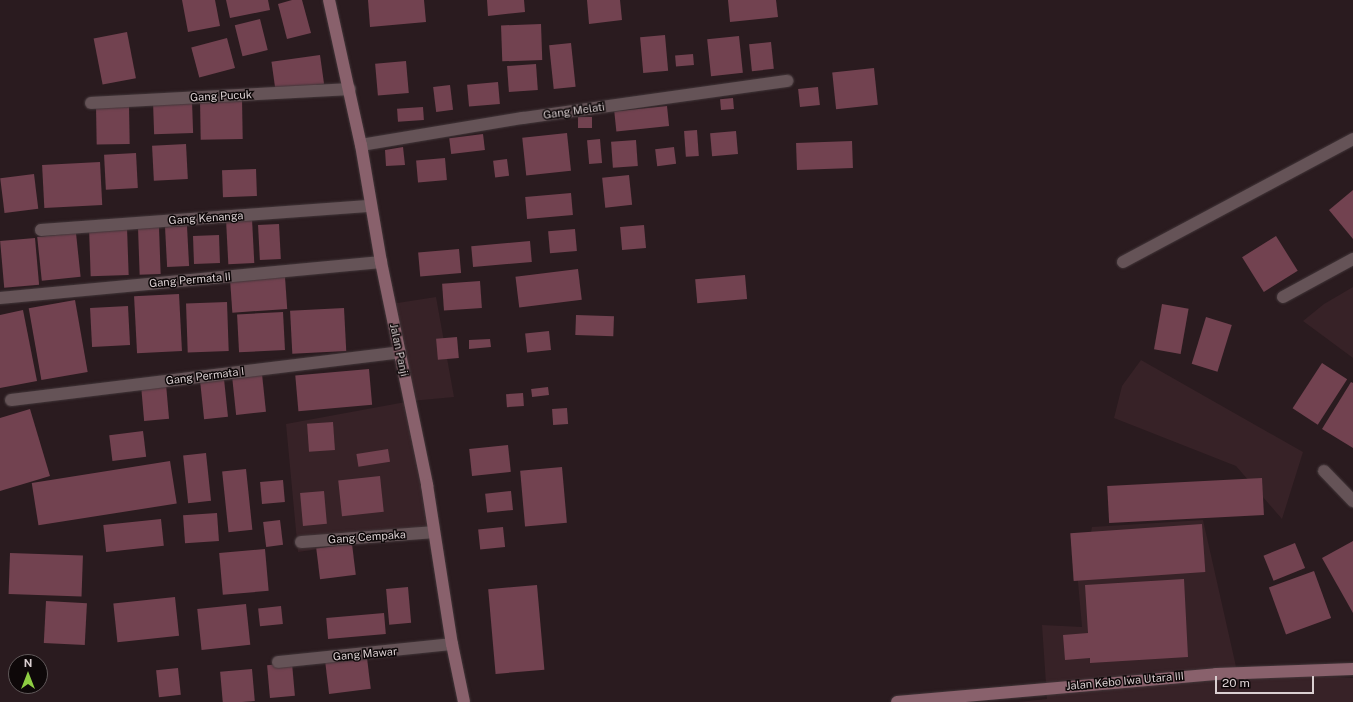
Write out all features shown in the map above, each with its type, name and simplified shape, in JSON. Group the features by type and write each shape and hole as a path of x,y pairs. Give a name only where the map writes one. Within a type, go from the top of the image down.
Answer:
{"street":[{"name":"Jalan Panji","path":"329,0 362,145 381,262 400,352 452,644 464,702"},
{"name":"Gang Melati","path":"362,145 522,118 787,81"},
{"name":"Gang Pucuk","path":"91,103 350,89"},
{"path":"1123,262 1353,139"},
{"name":"Gang Kenanga","path":"41,230 371,206"},
{"path":"1283,297 1353,259"},
{"name":"Gang Permata II","path":"0,298 381,262"},
{"name":"Gang Permata I","path":"11,400 400,352"},
{"path":"1324,471 1353,501"},
{"name":"Gang Cempaka","path":"301,542 433,532"},
{"name":"Gang Mawar","path":"278,662 452,644"},
{"name":"Jalan Kebo Iwa Utara III","path":"897,702 950,699 1216,674 1353,669"}],"shaded area":[{"path":"1353,287 1353,358 1303,321 1324,304"},
{"path":"436,297 454,397 411,401 391,304"},
{"path":"1141,360 1303,452 1282,519 1236,466 1114,418 1122,386"},
{"path":"411,401 429,533 298,552 286,424"},
{"path":"1203,520 1237,671 1353,678 1353,702 1018,702 1047,699 1042,625 1082,627 1074,537 1090,537 1092,527"}],"building":[{"path":"182,0 215,0 220,26 188,32"},
{"path":"226,0 268,0 270,10 230,18"},
{"path":"292,0 302,0 311,33 287,39 278,4"},
{"path":"368,0 424,0 426,22 370,27"},
{"path":"487,0 524,0 525,12 488,16"},
{"path":"587,0 620,0 622,20 589,24"},
{"path":"728,0 776,0 778,17 730,22"},
{"path":"260,19 268,50 243,56 235,25"},
{"path":"541,24 542,60 502,61 501,25"},
{"path":"127,32 136,78 103,85 94,38"},
{"path":"665,35 668,71 643,73 640,37"},
{"path":"739,36 743,73 711,76 707,39"},
{"path":"227,38 235,68 199,78 191,48"},
{"path":"771,42 774,69 752,71 749,44"},
{"path":"571,43 576,87 554,89 549,45"},
{"path":"693,54 694,65 676,67 675,56"},
{"path":"320,55 324,84 276,91 271,62"},
{"path":"406,61 409,93 378,96 375,64"},
{"path":"536,64 538,90 509,92 507,66"},
{"path":"874,68 878,105 836,109 832,72"},
{"path":"498,82 500,104 469,107 467,85"},
{"path":"450,85 453,110 436,112 433,87"},
{"path":"818,87 820,105 800,107 798,89"},
{"path":"242,98 243,139 201,140 200,99"},
{"path":"733,98 734,109 721,110 720,99"},
{"path":"192,101 193,133 154,134 153,102"},
{"path":"129,105 130,144 97,145 96,106"},
{"path":"667,106 669,126 616,131 614,112"},
{"path":"423,107 424,120 398,122 397,109"},
{"path":"578,117 592,117 592,128 578,128"},
{"path":"697,130 699,156 686,157 684,131"},
{"path":"736,131 738,154 712,156 710,133"},
{"path":"567,133 571,171 526,175 522,138"},
{"path":"483,134 485,150 451,154 449,138"},
{"path":"600,139 602,163 589,164 587,140"},
{"path":"636,140 638,166 613,168 611,142"},
{"path":"852,141 853,168 797,170 796,143"},
{"path":"186,144 188,179 154,181 152,146"},
{"path":"403,147 405,165 386,166 385,150"},
{"path":"674,147 676,164 657,166 655,149"},
{"path":"136,153 138,188 106,190 104,155"},
{"path":"445,158 447,180 418,182 416,161"},
{"path":"507,159 509,176 495,178 493,161"},
{"path":"100,162 102,205 44,208 42,165"},
{"path":"256,169 257,196 223,197 222,170"},
{"path":"34,174 38,209 5,213 0,178"},
{"path":"629,175 632,205 605,208 602,178"},
{"path":"1353,190 1353,239 1329,210"},
{"path":"571,193 573,215 527,219 525,197"},
{"path":"252,219 254,263 228,264 226,220"},
{"path":"279,224 281,259 260,260 258,225"},
{"path":"644,225 646,248 622,250 620,227"},
{"path":"187,226 189,266 167,267 165,227"},
{"path":"127,227 129,275 91,276 89,228"},
{"path":"159,227 161,274 140,275 138,228"},
{"path":"575,229 577,251 550,253 548,231"},
{"path":"76,233 81,277 42,281 37,237"},
{"path":"219,235 220,263 194,264 193,236"},
{"path":"1276,236 1298,271 1264,292 1242,257"},
{"path":"35,238 39,285 4,288 0,241"},
{"path":"530,241 532,262 473,267 471,246"},
{"path":"459,249 461,273 420,276 418,253"},
{"path":"578,269 582,300 519,307 515,277"},
{"path":"745,275 747,299 697,303 695,279"},
{"path":"285,277 287,309 232,313 230,281"},
{"path":"480,281 482,308 444,311 442,284"},
{"path":"179,294 182,351 137,353 134,296"},
{"path":"75,300 88,372 41,380 29,308"},
{"path":"227,302 229,351 188,352 186,303"},
{"path":"1162,304 1189,309 1181,354 1154,349"},
{"path":"128,306 130,345 92,347 90,308"},
{"path":"344,308 346,351 292,354 290,311"},
{"path":"23,310 37,381 0,388 0,315"},
{"path":"283,312 285,350 239,352 237,314"},
{"path":"576,315 614,316 613,336 575,335"},
{"path":"1206,317 1232,325 1217,372 1192,364"},
{"path":"549,331 551,350 527,352 525,334"},
{"path":"457,337 459,358 438,360 436,339"},
{"path":"490,339 491,347 469,349 469,340"},
{"path":"1322,363 1347,379 1318,425 1293,408"},
{"path":"369,369 372,405 298,411 295,375"},
{"path":"262,374 266,412 236,415 232,377"},
{"path":"224,379 228,417 204,419 200,382"},
{"path":"1351,382 1353,383 1353,448 1322,429"},
{"path":"166,384 169,419 144,421 141,386"},
{"path":"548,387 549,395 532,397 531,389"},
{"path":"523,393 524,406 507,407 506,394"},
{"path":"567,408 568,424 553,425 552,409"},
{"path":"30,409 50,476 0,491 0,418"},
{"path":"333,422 335,450 309,452 307,424"},
{"path":"143,431 146,457 112,461 109,435"},
{"path":"508,445 511,472 472,476 469,449"},
{"path":"388,449 390,462 358,467 356,454"},
{"path":"206,453 211,501 188,503 183,455"},
{"path":"170,461 177,503 38,525 32,483"},
{"path":"562,467 567,523 525,526 520,471"},
{"path":"246,469 252,530 229,532 222,472"},
{"path":"380,476 384,512 342,516 338,480"},
{"path":"1262,478 1264,515 1109,523 1107,486"},
{"path":"283,480 285,502 262,504 260,482"},
{"path":"324,491 327,524 303,526 300,493"},
{"path":"511,491 513,510 487,513 485,494"},
{"path":"217,513 219,541 185,543 183,515"},
{"path":"161,519 164,546 106,552 103,525"},
{"path":"280,520 283,545 266,547 263,522"},
{"path":"1202,524 1205,572 1074,581 1070,533"},
{"path":"503,527 505,547 480,550 478,530"},
{"path":"1353,541 1353,613 1322,558"},
{"path":"1295,543 1305,568 1274,581 1263,556"},
{"path":"352,544 356,575 320,579 316,548"},
{"path":"265,549 269,591 223,595 219,553"},
{"path":"10,553 83,556 82,597 9,594"},
{"path":"1314,571 1331,618 1286,634 1269,587"},
{"path":"1184,579 1188,657 1090,663 1090,658 1065,660 1063,635 1088,633 1085,585"},
{"path":"537,585 544,670 496,674 488,589"},
{"path":"408,587 411,623 389,625 386,589"},
{"path":"175,597 179,636 117,642 113,603"},
{"path":"46,601 87,603 85,645 44,643"},
{"path":"246,604 250,645 202,650 197,609"},
{"path":"281,606 283,624 260,626 258,608"},
{"path":"384,613 386,634 328,639 326,618"},
{"path":"367,658 371,689 329,694 325,663"},
{"path":"292,663 295,696 270,698 267,665"},
{"path":"178,668 181,695 159,697 156,670"},
{"path":"252,669 255,701 223,702 220,672"}]}
